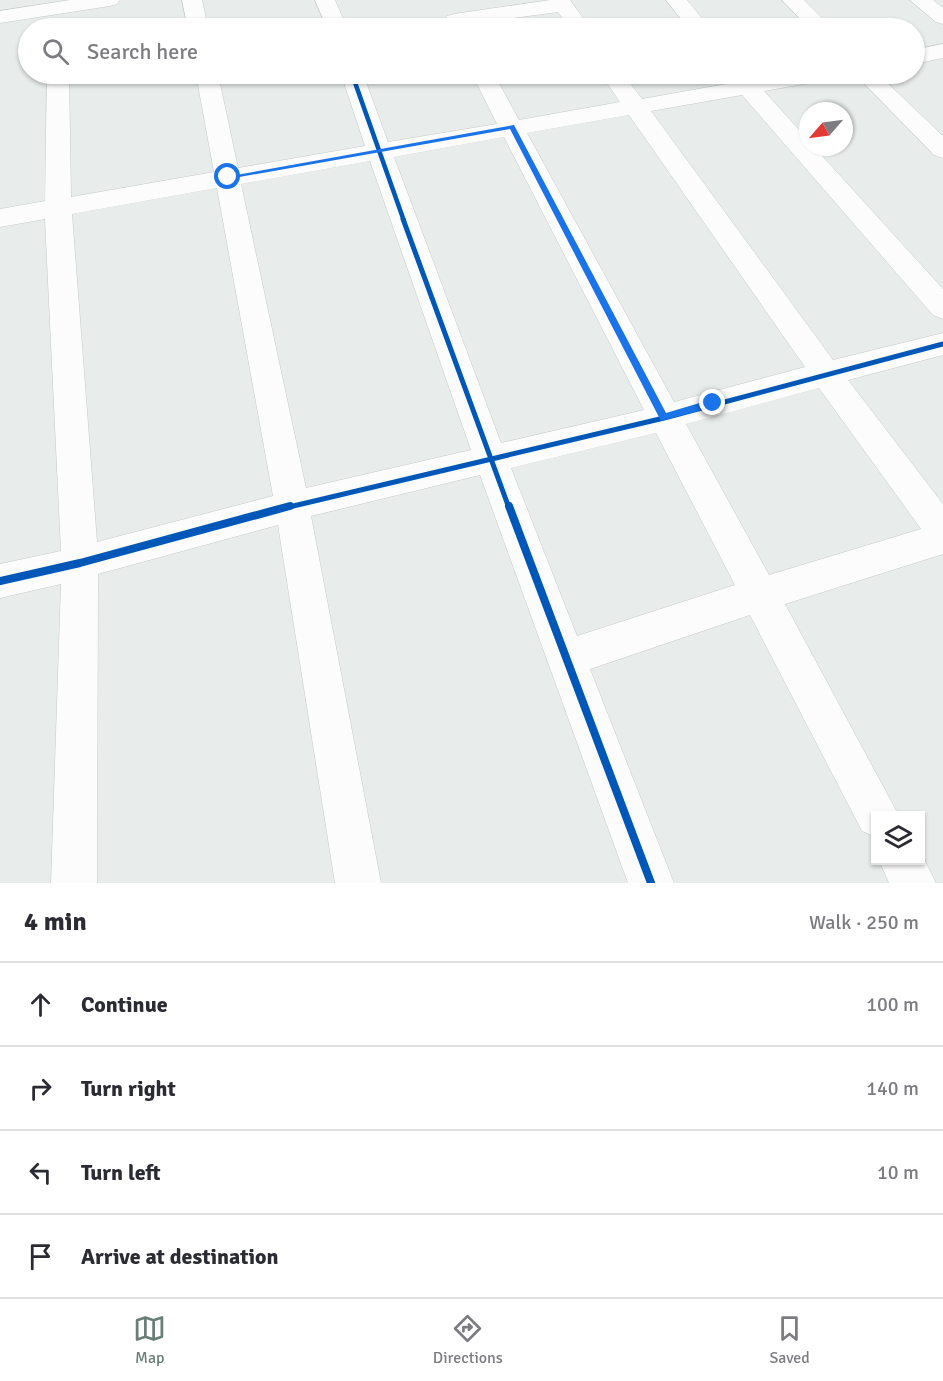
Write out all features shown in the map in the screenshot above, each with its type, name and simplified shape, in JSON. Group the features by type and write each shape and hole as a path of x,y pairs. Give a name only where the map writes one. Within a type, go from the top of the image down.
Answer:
{"street":[{"path":"0,16 57,12 110,0"},
{"path":"192,0 196,18"},
{"path":"325,0 332,18"},
{"path":"443,0 453,18"},
{"path":"676,0 691,18"},
{"path":"792,0 811,18"},
{"path":"920,0 943,18"},
{"path":"485,18 562,2 573,18"},
{"path":"925,55 943,51"},
{"path":"57,84 58,206 80,563 74,883"},
{"path":"209,84 292,506 358,883"},
{"path":"355,84 377,150 490,458 651,883"},
{"path":"489,84 873,811"},
{"path":"619,84 826,374 943,531"},
{"path":"0,218 634,105 725,84"},
{"path":"746,84 943,309"},
{"path":"877,84 943,150"},
{"path":"0,581 80,563 292,506 664,418 943,344"},
{"path":"567,658 943,538"},
{"path":"903,865 913,883"}],"cycle path":[{"path":"356,84 443,332 651,883"},
{"path":"0,581 80,563 292,506 664,418 713,403 943,344"}],"route":[{"path":"228,177 512,126 664,418 713,403"}]}
